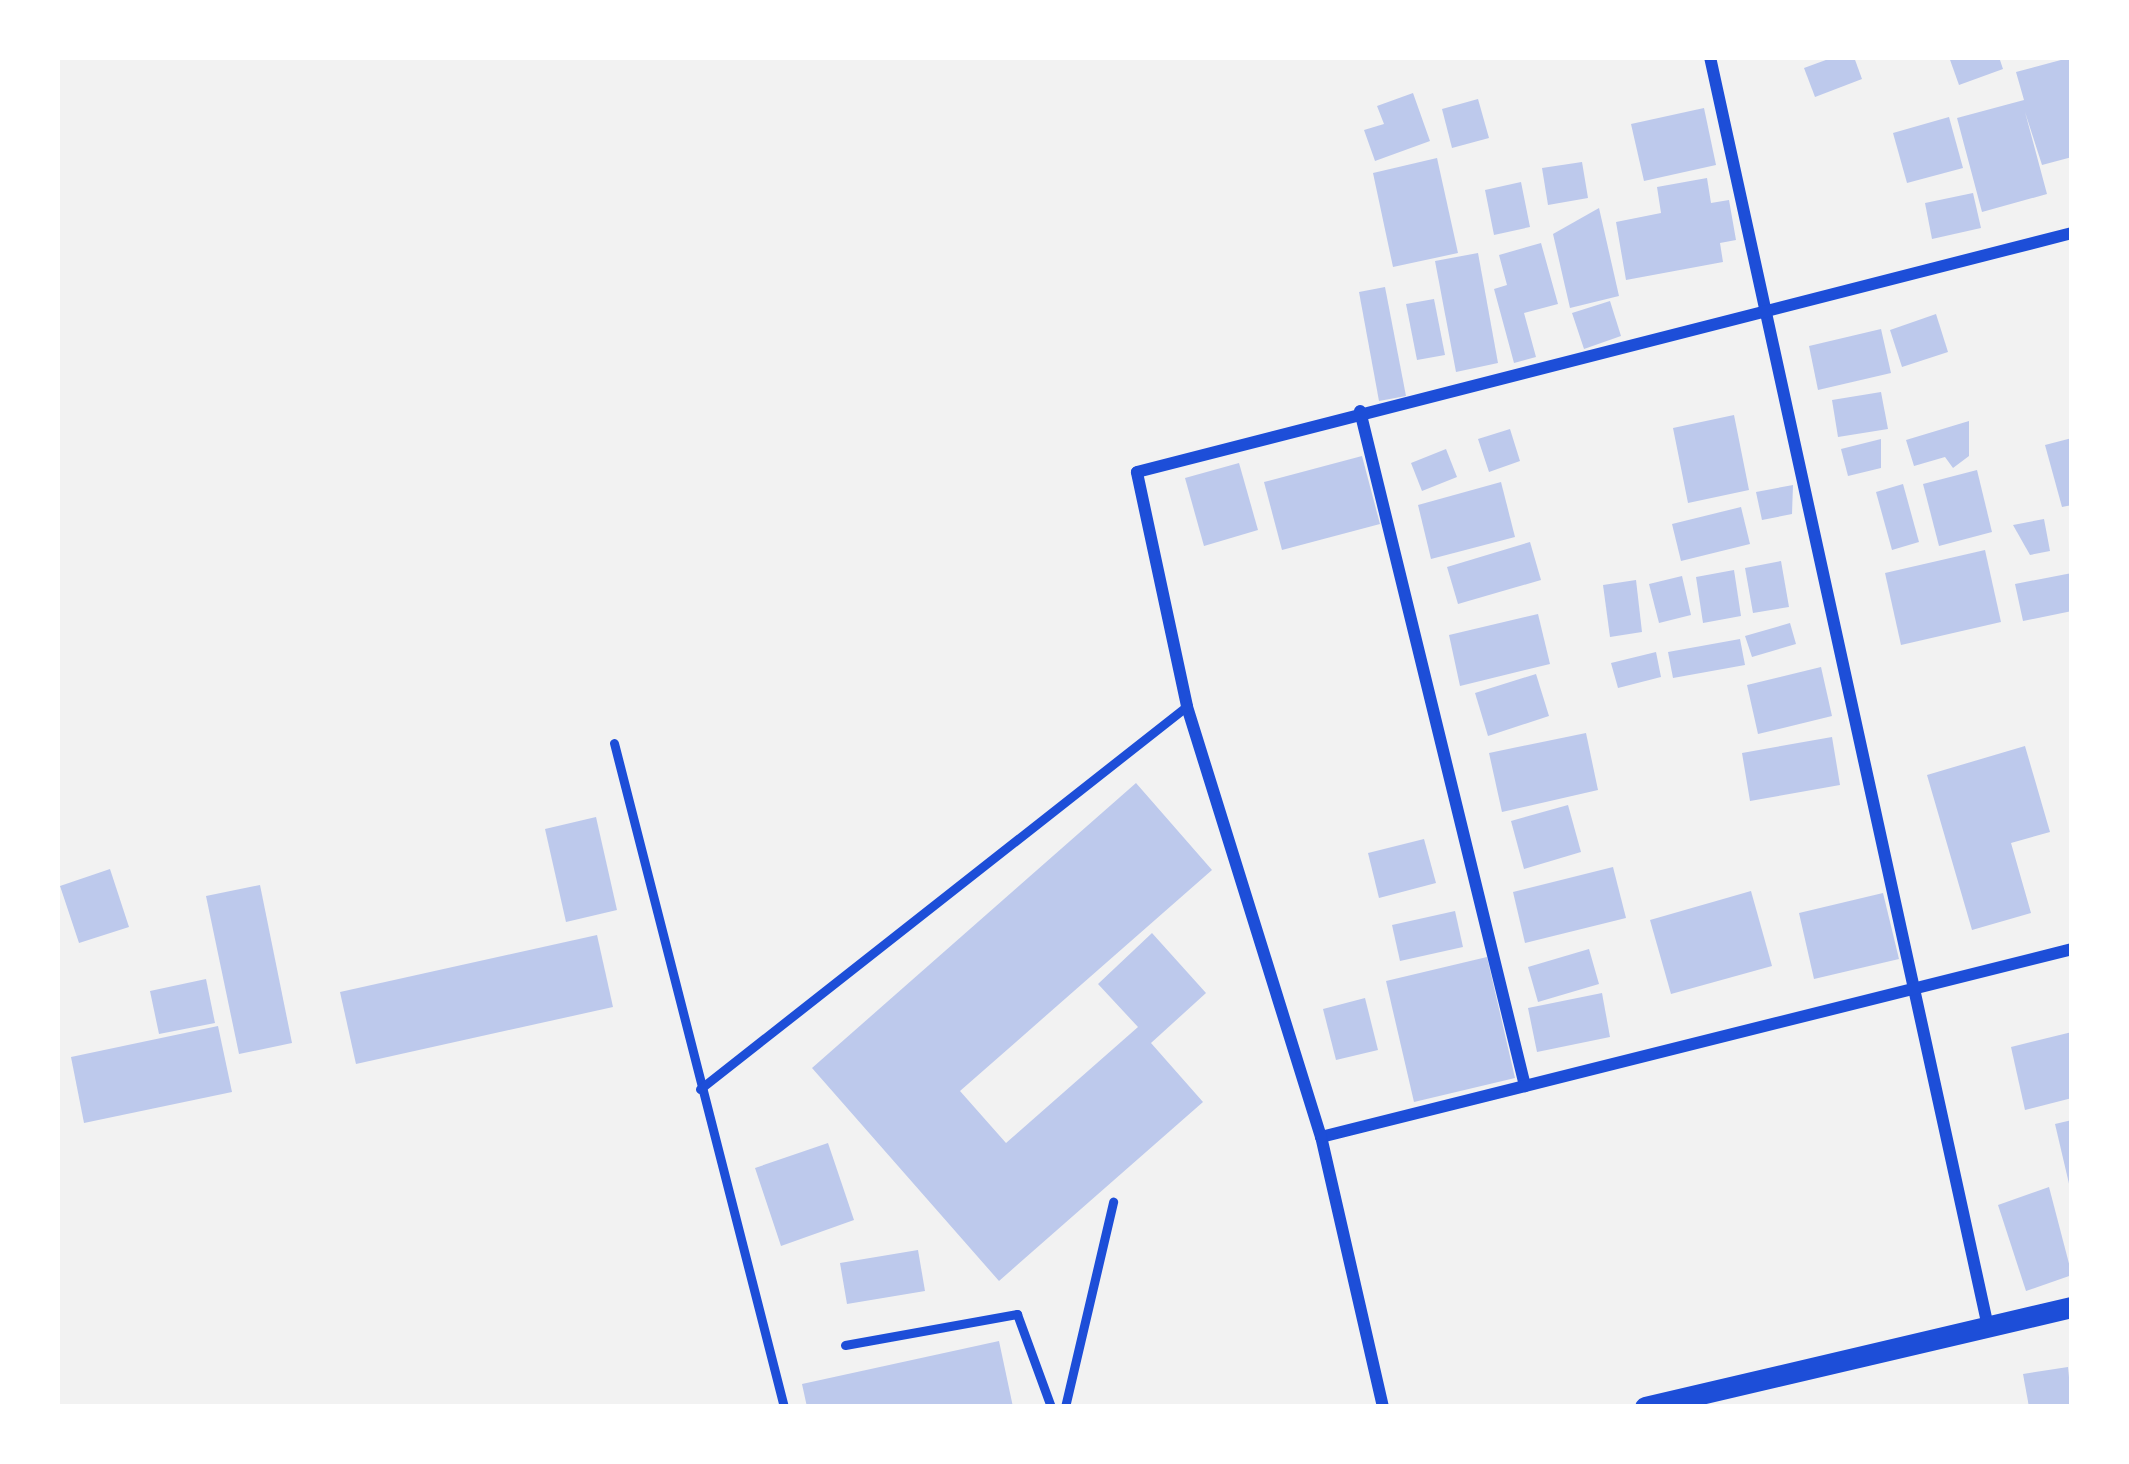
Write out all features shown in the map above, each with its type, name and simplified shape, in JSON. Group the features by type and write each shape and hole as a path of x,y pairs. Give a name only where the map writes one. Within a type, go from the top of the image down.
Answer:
{"street":[{"path":"1710,57 1758,313 1915,988 1988,1327"},
{"path":"1383,1407 1321,1137 1187,706 1137,472 1360,411 2072,233"},
{"path":"1360,411 1525,1086"},
{"path":"1321,1137 2072,949"},
{"path":"1645,1407 2072,1306"}],"lane":[{"path":"700,1089 1187,706"},
{"path":"614,743 784,1407"},
{"path":"1066,1407 1113,1202"},
{"path":"845,1345 1017,1314 1051,1407"}],"building":[{"path":"1834,57 1854,57 1862,79 1815,97 1804,68"},
{"path":"1949,57 1999,57 2003,69 1959,85"},
{"path":"2072,57 2072,157 2042,165 2025,112 2047,194 1982,212 1957,118 2024,100 2016,72"},
{"path":"1413,93 1430,141 1375,161 1364,130 1384,124 1377,106"},
{"path":"1478,99 1489,138 1452,148 1442,109"},
{"path":"1704,108 1716,165 1644,181 1631,124"},
{"path":"1949,117 1963,168 1907,183 1893,133"},
{"path":"1437,158 1458,253 1393,267 1373,173"},
{"path":"1582,162 1588,198 1548,205 1542,168"},
{"path":"1707,178 1711,203 1729,200 1736,240 1720,243 1723,262 1626,280 1616,222 1661,213 1657,187"},
{"path":"1521,182 1530,227 1494,235 1485,190"},
{"path":"1973,193 1981,228 1932,239 1925,203"},
{"path":"1599,208 1619,296 1570,308 1553,234"},
{"path":"1541,243 1558,304 1524,313 1536,357 1514,363 1494,289 1507,285 1499,255"},
{"path":"1478,253 1498,363 1456,372 1435,261"},
{"path":"1385,287 1406,396 1379,401 1359,292"},
{"path":"1434,299 1445,355 1417,360 1406,304"},
{"path":"1610,301 1621,336 1584,349 1572,313"},
{"path":"1936,314 1948,352 1902,367 1890,330"},
{"path":"1881,329 1891,373 1818,390 1809,346"},
{"path":"1881,392 1888,429 1838,437 1832,400"},
{"path":"1734,415 1749,490 1688,503 1673,428"},
{"path":"1969,421 1969,456 1953,468 1945,457 1914,466 1906,440"},
{"path":"1510,429 1520,461 1489,472 1478,439"},
{"path":"2072,438 2072,505 2062,507 2045,445"},
{"path":"1881,439 1881,468 1848,476 1841,449"},
{"path":"1446,449 1457,477 1422,491 1411,463"},
{"path":"1362,456 1380,524 1282,550 1264,482"},
{"path":"1239,463 1258,530 1204,546 1185,478"},
{"path":"1977,470 1992,532 1939,546 1923,484"},
{"path":"1501,482 1515,537 1431,559 1418,505"},
{"path":"1903,484 1919,542 1892,550 1876,492"},
{"path":"1793,485 1792,514 1762,520 1756,492"},
{"path":"1741,507 1750,544 1681,561 1672,524"},
{"path":"2044,519 2050,551 2030,555 2013,525"},
{"path":"1530,542 1541,580 1458,604 1447,567"},
{"path":"1985,550 2001,622 1901,645 1885,573"},
{"path":"1781,561 1789,607 1753,613 1745,568"},
{"path":"1734,570 1741,616 1703,623 1696,577"},
{"path":"2072,573 2072,611 2023,621 2015,584"},
{"path":"1682,576 1691,615 1659,623 1649,584"},
{"path":"1636,580 1642,632 1610,637 1603,585"},
{"path":"1538,614 1550,664 1460,686 1449,635"},
{"path":"1790,623 1796,644 1752,657 1745,636"},
{"path":"1740,639 1745,665 1673,678 1668,652"},
{"path":"1656,652 1661,677 1618,688 1611,663"},
{"path":"1821,667 1832,716 1758,734 1747,685"},
{"path":"1536,674 1549,716 1488,736 1475,693"},
{"path":"1586,733 1598,790 1502,812 1489,753"},
{"path":"1832,737 1840,785 1750,801 1742,753"},
{"path":"2025,746 2050,832 2011,843 2031,913 1972,930 1927,775"},
{"path":"1136,783 1212,870 960,1091 1006,1143 1138,1027 1098,984 1152,933 1206,993 1151,1043 1203,1102 999,1281 812,1068"},
{"path":"1568,805 1581,852 1524,869 1511,821"},
{"path":"596,817 617,910 566,922 545,829"},
{"path":"1424,839 1436,883 1379,898 1368,853"},
{"path":"1613,867 1626,918 1525,943 1513,892"},
{"path":"110,869 129,927 79,943 60,886"},
{"path":"260,885 292,1043 239,1054 206,896"},
{"path":"1751,891 1772,966 1671,994 1650,920"},
{"path":"1883,893 1899,959 1814,979 1799,913"},
{"path":"1455,911 1463,947 1400,961 1392,925"},
{"path":"597,935 613,1007 356,1064 340,992"},
{"path":"1589,949 1599,984 1538,1002 1528,967"},
{"path":"1487,957 1515,1078 1414,1102 1386,981"},
{"path":"206,979 215,1023 159,1034 150,991"},
{"path":"1602,993 1610,1037 1537,1052 1528,1008"},
{"path":"1365,998 1378,1050 1336,1060 1323,1009"},
{"path":"218,1026 232,1092 84,1123 71,1057"},
{"path":"2072,1032 2072,1098 2025,1110 2011,1047"},
{"path":"2072,1120 2072,1188 2070,1188 2055,1124"},
{"path":"828,1143 854,1220 781,1246 755,1168"},
{"path":"2049,1187 2072,1275 2026,1291 1998,1205"},
{"path":"918,1250 925,1291 847,1304 840,1263"},
{"path":"999,1341 1013,1407 807,1407 802,1384"},
{"path":"2068,1367 2072,1407 2029,1407 2023,1374"}]}
